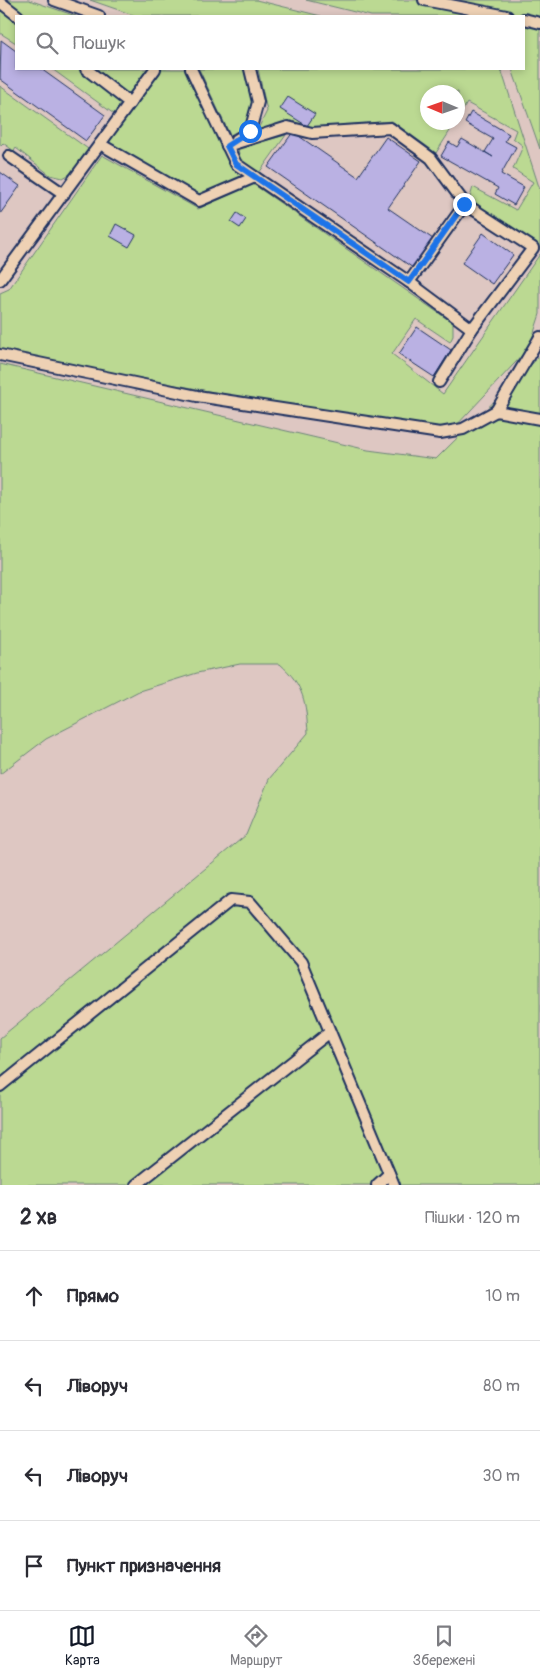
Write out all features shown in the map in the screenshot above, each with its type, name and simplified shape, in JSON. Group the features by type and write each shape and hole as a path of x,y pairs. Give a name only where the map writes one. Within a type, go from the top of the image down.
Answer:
{"lane":[{"path":"54,0 96,15"},
{"path":"426,0 502,15"},
{"path":"0,2 17,15"},
{"path":"525,20 540,23"},
{"path":"87,70 130,103"},
{"path":"0,280 154,70"},
{"path":"191,70 236,164 409,282 472,329"},
{"path":"227,146 250,131 258,102 250,70"},
{"path":"227,146 288,127 312,133 390,128 431,158 464,204 533,248 472,329 439,382"},
{"path":"100,144 199,202 255,177"},
{"path":"9,156 64,194"},
{"path":"409,282 464,204"},
{"path":"0,355 197,396 440,433 464,429 496,411 540,337"},
{"path":"496,411 540,419"},
{"path":"0,1086 231,900 250,902 301,962 394,1185"},
{"path":"136,1185 330,1032"},
{"path":"376,1185 389,1174"}],"green space":[{"path":"5,0 29,0 73,15 25,15"},
{"path":"90,0 256,0 317,15 133,15"},
{"path":"306,0 540,0 540,149 512,70 525,70 525,15 367,15"},
{"path":"0,8 15,20 15,42 0,33"},
{"path":"53,70 80,70 121,102 114,114"},
{"path":"96,70 147,70 129,95"},
{"path":"160,70 186,70 232,166 243,177 200,196 107,142"},
{"path":"199,70 245,70 253,102 247,126 230,135"},
{"path":"258,70 501,70 540,190 540,250 469,201 473,187 516,210 533,182 513,169 523,146 513,138 516,130 467,103 465,106 465,85 420,85 420,130 451,130 436,153 392,121 256,133 267,111"},
{"path":"0,86 91,151 73,172 63,178 50,175 16,148 14,151 3,143 0,146"},
{"path":"286,135 259,173 240,161 238,148"},
{"path":"102,155 198,209 253,184 453,323 453,336 450,342 416,319 392,354 443,394 540,254 540,314 529,348 455,427 427,428 283,405 0,352 0,293 9,289"},
{"path":"540,356 540,1185 0,1185 0,1038 246,835 269,779 308,733 305,704 299,687 288,672 280,664 240,664 197,673 139,691 46,739 0,774 0,364 368,450 436,459"}],"building":[{"path":"1,40 15,50 15,70 42,70 105,115 86,141 0,79"},
{"path":"288,97 315,114 307,126 280,109"},
{"path":"471,112 509,134 505,141 516,147 501,174 524,187 514,205 495,194 498,188 441,156 449,142 457,147 462,139 493,157 485,152 493,139 465,123"},
{"path":"293,132 358,177 386,137 421,161 388,208 433,239 413,268 268,167"},
{"path":"0,172 20,186 0,214"},
{"path":"237,213 246,219 240,228 231,222"},
{"path":"116,224 136,235 129,247 110,236"},
{"path":"483,233 513,255 492,284 462,263"},
{"path":"417,327 451,350 434,377 399,354"}],"route":[{"path":"250,131 227,146 236,164 409,282 464,204"}]}
